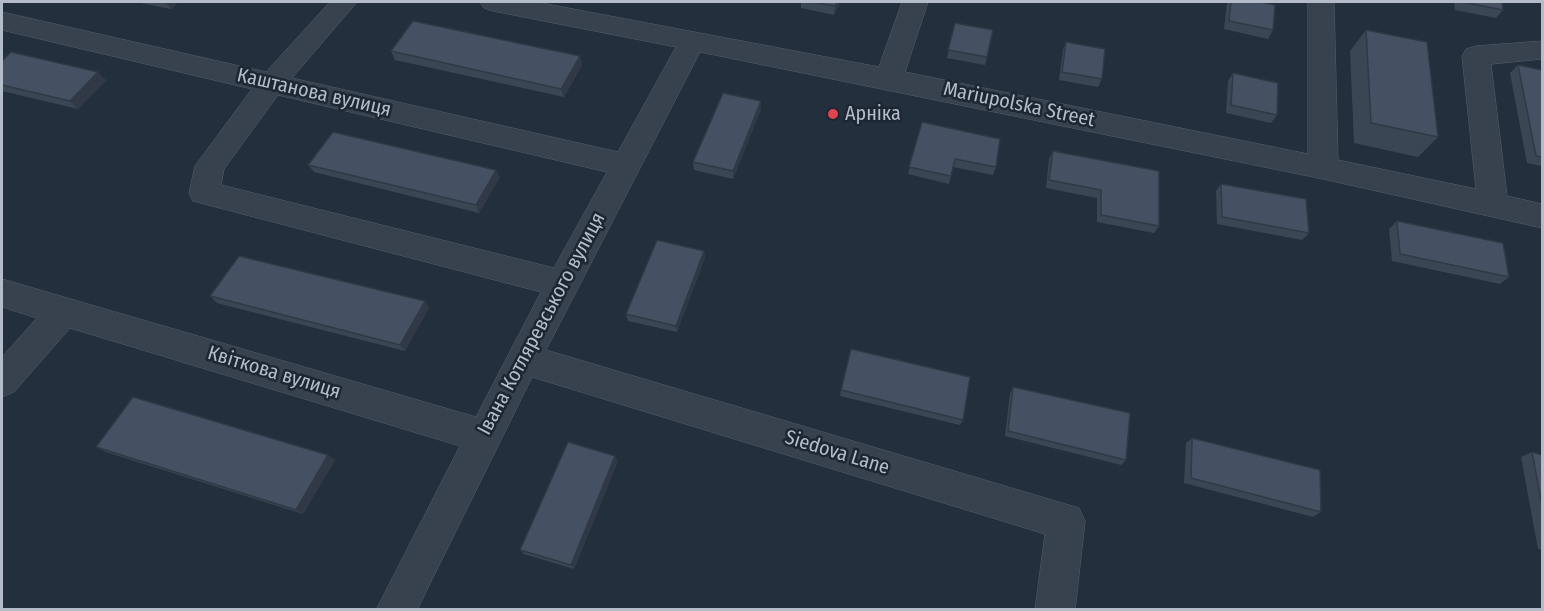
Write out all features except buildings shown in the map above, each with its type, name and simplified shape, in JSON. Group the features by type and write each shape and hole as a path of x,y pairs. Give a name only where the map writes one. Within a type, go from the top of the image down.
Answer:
{"street":[{"path":"344,2 272,84 210,166 204,193 562,284"},
{"name":"Mariupolska Street","path":"493,2 889,79 1323,168 1542,216"},
{"path":"889,79 915,2"},
{"path":"1321,2 1323,168"},
{"name":"Каштанова вулиця","path":"2,21 627,165"},
{"name":"Івана Котляревського вулиця","path":"396,609 562,284 692,42"},
{"path":"1493,205 1476,56 1542,51"},
{"name":"Квіткова вулиця","path":"2,293 483,436"},
{"path":"2,381 64,311"},
{"name":"Siedova Lane","path":"523,359 1066,521 1055,609"}],"place":[{"name":"Арніка","path":"833,114"}]}
